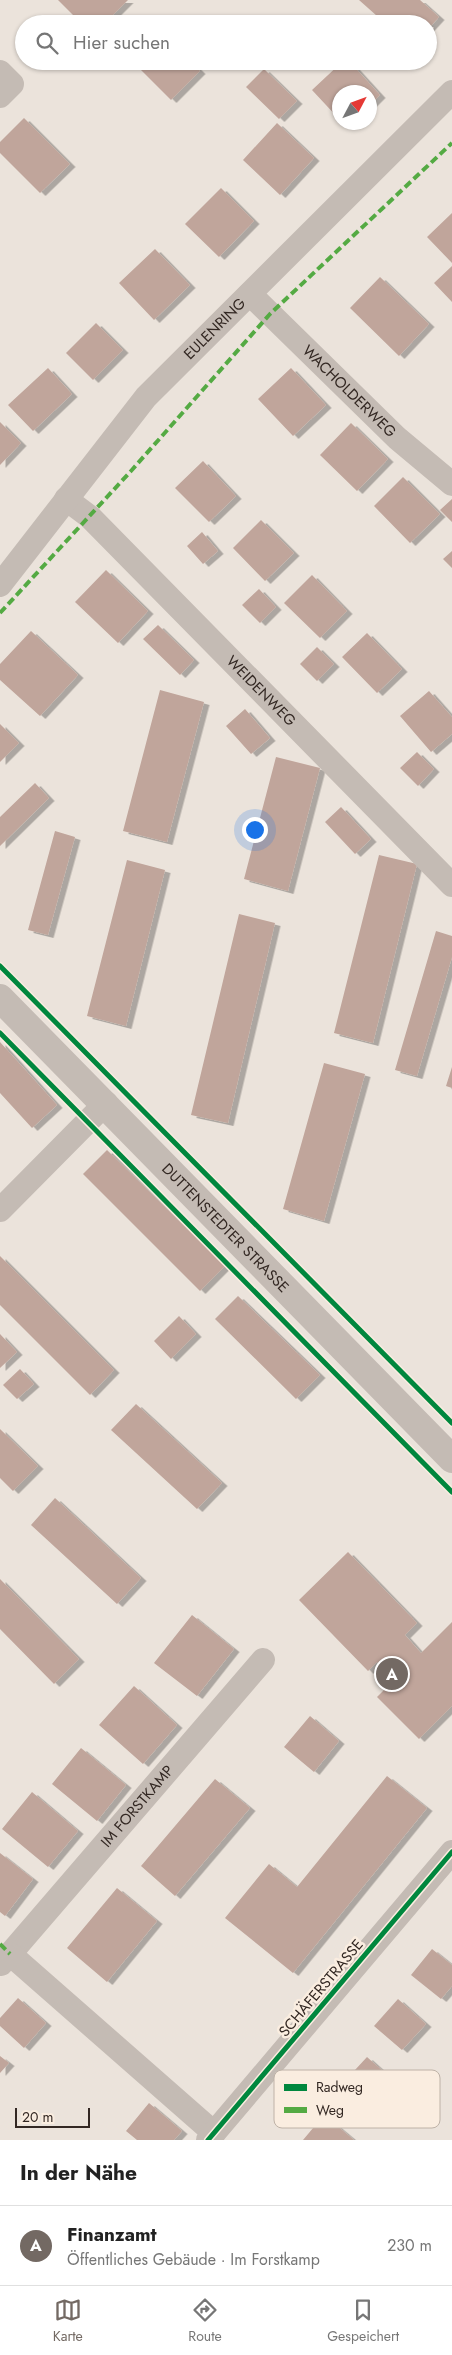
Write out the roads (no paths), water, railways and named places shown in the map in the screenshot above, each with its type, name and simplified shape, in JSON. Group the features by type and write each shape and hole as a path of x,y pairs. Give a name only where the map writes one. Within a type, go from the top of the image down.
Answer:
{"street":[{"path":"0,72 12,84 0,96"},
{"name":"EULENRING","path":"0,585 146,397 452,92"},
{"name":"WACHOLDERWEG","path":"250,294 397,438 452,484"},
{"name":"WEIDENWEG","path":"66,499 90,517 452,886"},
{"name":"DUTTENSTEDTER STRASSE","path":"0,998 106,1103 452,1459"},
{"path":"0,1210 106,1103"},
{"name":"IM FORSTKAMP","path":"211,2136 5,1959 263,1660"},
{"name":"SCHÄFERSTRASSE","path":"211,2136 452,1852"}],"place":[{"name":"Finanzamt","path":"392,1674"}]}
